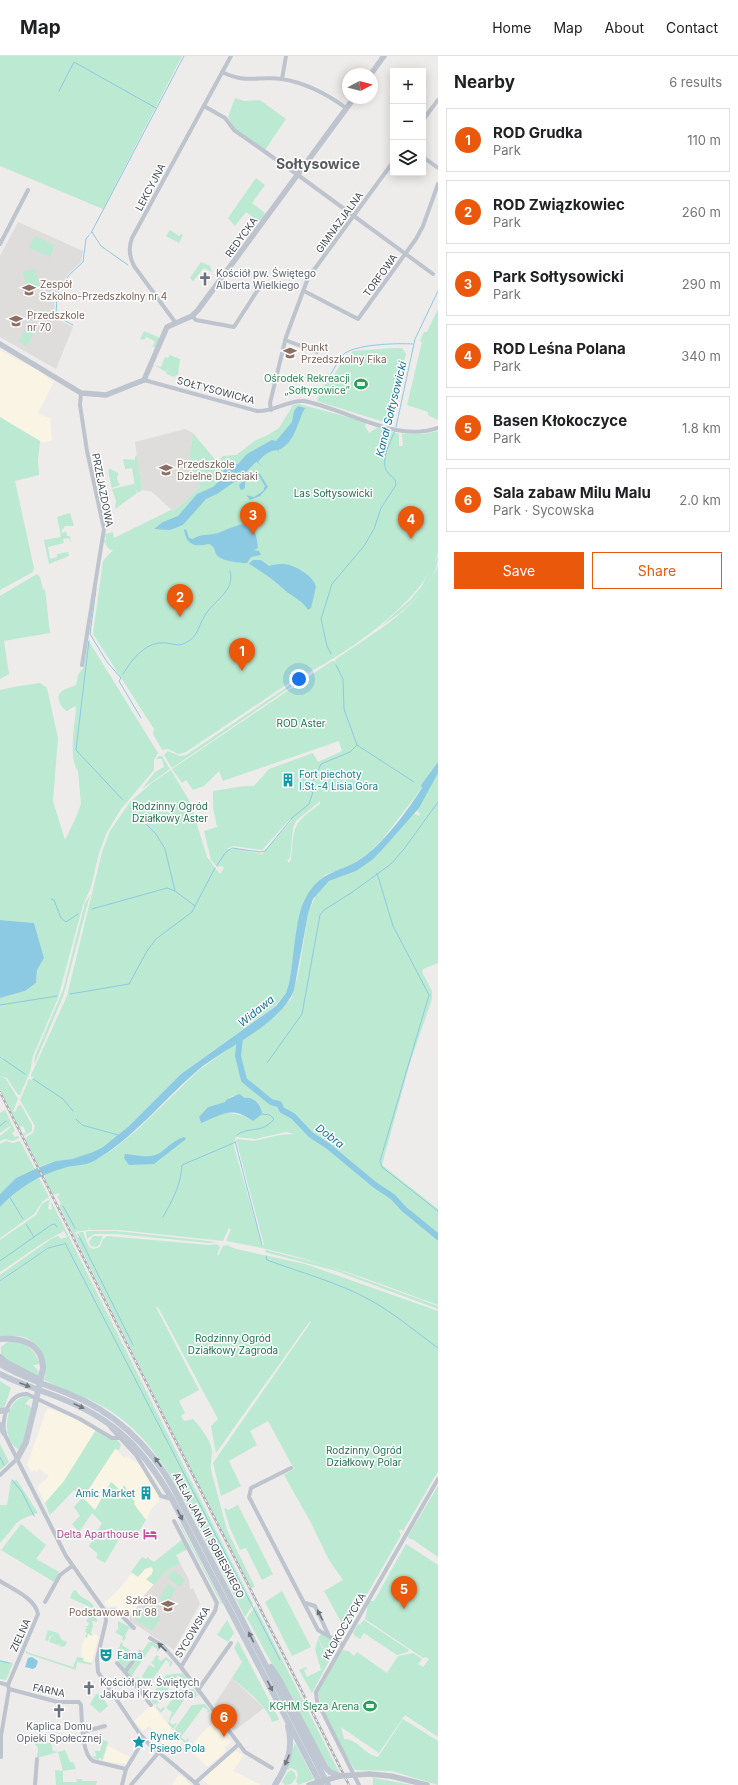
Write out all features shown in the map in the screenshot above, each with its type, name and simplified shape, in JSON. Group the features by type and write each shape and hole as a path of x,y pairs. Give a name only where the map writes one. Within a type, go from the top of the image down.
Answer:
{"main road":[{"path":"0,1345 9,1339"},
{"path":"0,1340 24,1340 34,1346 41,1356 43,1368 23,1450 17,1459"},
{"path":"0,1357 7,1363 57,1389"},
{"name":"ALEJA JANA III SOBIESKIEGO","path":"0,1364 20,1375 92,1404 113,1417 137,1436 153,1455 174,1488 328,1785"},
{"name":"ALEJA JANA III SOBIESKIEGO","path":"0,1374 78,1405 105,1420 129,1439 142,1452 157,1473 172,1500 321,1785"},
{"path":"0,1411 7,1410"},
{"path":"0,1425 4,1433"},
{"path":"258,1650 280,1682 325,1768 331,1773 340,1776"},
{"path":"275,1785 290,1751 290,1735 285,1715"}],"street":[{"name":"LEKCYJNA","path":"175,322 134,266 130,256 129,246 231,56"},
{"path":"282,79 286,56"},
{"path":"375,68 384,56"},
{"path":"222,72 239,79 282,79 314,89 346,108"},
{"path":"426,116 438,100"},
{"name":"REDYCKA","path":"192,316 198,310 349,104"},
{"path":"204,106 225,118 234,130 354,215 433,274"},
{"path":"426,159 438,168"},
{"name":"GIMNAZJALNA","path":"271,410 270,403 285,340 308,278 390,166"},
{"name":"TORFOWA","path":"304,291 358,319 406,254 423,226 438,184"},
{"path":"0,244 28,190"},
{"path":"0,344 81,394 106,395 144,380 167,327 175,322 192,316 196,320 234,327 257,291 262,286"},
{"path":"285,340 317,352"},
{"name":"SOŁTYSOWICKA","path":"144,380 257,411 271,410 295,402 304,401 392,429 417,433 438,428"},
{"name":"PRZEJAZDOWA","path":"81,394 80,405 87,451 104,529 82,665"},
{"path":"119,1438 112,1438 80,1419 27,1394 14,1398 7,1410 3,1422 4,1433 55,1535 72,1566 105,1611 106,1621 96,1659 97,1669 135,1728 159,1752 196,1784 239,1744"},
{"path":"105,1420 143,1465 161,1496 172,1500"},
{"path":"13,1450 19,1452 23,1450"},
{"path":"0,1475 17,1459"},
{"path":"291,1468 251,1488 249,1495 318,1630 328,1634 342,1644"},
{"name":"KŁOKOCZYCKA","path":"359,1785 316,1697 316,1689 438,1479"},
{"name":"SYCOWSKA","path":"174,1521 217,1603 215,1611 181,1666 245,1752 272,1768"},
{"path":"45,1602 60,1575 72,1566"},
{"name":"ZIELNA","path":"0,1581 31,1601 36,1606 38,1614 8,1687 1,1757"},
{"path":"305,1603 315,1606 328,1634"},
{"path":"105,1611 117,1611 134,1628"},
{"path":"150,1638 162,1646 181,1666"},
{"path":"198,1690 230,1643"},
{"path":"125,1672 140,1652"},
{"path":"117,1663 151,1705"},
{"path":"0,1683 8,1687"},
{"name":"FARNA","path":"8,1687 58,1702 78,1702 80,1705 83,1732"},
{"path":"104,1726 83,1732 86,1753 90,1760 126,1769"},
{"path":"122,1785 126,1769 138,1749"},
{"path":"131,1785 159,1752"},
{"path":"35,1785 37,1759"},
{"path":"309,1785 340,1776 368,1774 391,1776 426,1785"}],"shaded area":[{"name":"Zespół Szkolno-Przedszkolny nr 4","path":"18,222 83,251 81,262 68,274 55,296 54,317 73,327 56,369 0,337 0,256"},
{"path":"0,350 39,371 54,382 38,413 50,418 52,440 43,443 0,417"},
{"name":"Przedszkole Dzielne Dzieciaki","path":"185,429 193,433 189,461 200,487 184,503 173,511 151,491 142,490 135,442"},
{"path":"47,1408 73,1417 96,1430 64,1481 45,1503 37,1487 49,1476 39,1469 36,1472 34,1470 32,1472 27,1465"},
{"path":"115,1448 124,1458 126,1456 142,1466 158,1492 159,1502 152,1508 146,1520 136,1508 124,1486 121,1491 111,1482 95,1510 83,1498"},
{"path":"146,1556 166,1571 140,1600 141,1601 129,1617 115,1606 108,1607 104,1603 117,1591"},
{"name":"Szkoła Podstawowa nr 98","path":"180,1563 189,1580 190,1589 193,1588 200,1604 174,1650 130,1621 129,1617 141,1602 140,1600 166,1571"},
{"path":"89,1632 99,1636 91,1665 81,1662 82,1643"},
{"path":"232,1678 264,1708 234,1731 214,1705"},
{"path":"152,1704 182,1742 175,1750 171,1747 170,1749 160,1741 156,1737 158,1735 149,1726 143,1731 134,1721"},
{"path":"215,1721 231,1742 225,1747 226,1751 209,1766 206,1766 189,1749 201,1734"},
{"path":"108,1746 130,1757 126,1764 103,1761"},
{"path":"235,1751 244,1755 233,1771 261,1785 209,1785 201,1779"},
{"path":"179,1774 183,1777 191,1785 172,1785"}],"green space":[{"path":"0,56 182,56 103,209 0,166"},
{"path":"235,98 244,101 260,100 286,119 265,150 234,128 228,117"},
{"path":"256,178 265,185 252,203 266,214 260,222 246,212 235,226 228,218"},
{"path":"170,230 179,236 181,234 183,235 179,243 166,236"},
{"path":"35,236 55,245 50,257 29,248"},
{"path":"201,262 210,266 212,272 204,268 193,281 190,278"},
{"path":"35,269 40,286 27,289 23,272"},
{"path":"438,309 438,420 428,415 428,412 407,405 422,342 420,341 424,332 427,332"},
{"path":"25,329 34,334 27,346 18,341 23,335"},
{"path":"144,331 160,338 156,348 150,345 153,346 155,341 146,337 144,340 140,339"},
{"name":"Ośrodek Rekreacji „Sołtysowice”","path":"402,348 406,354 387,423 317,401 322,387 333,377 341,363 353,351"},
{"path":"170,355 180,359 178,374 174,377 166,374 168,368 166,372 154,365 161,367 165,357 168,358"},
{"name":"Las Sołtysowicki","path":"299,404 366,422 365,426 369,433 378,427 399,434 399,446 403,446 402,434 424,434 438,431 438,553 430,571 399,609 356,643 334,658 295,679 186,752 178,754 168,749 162,750 153,734 154,729 93,634 103,561 113,550 109,549 102,539 106,540 105,534 113,532 114,538 171,510 173,511 184,503 200,487 189,461 193,433 217,462 223,456 236,455 256,440 279,428 293,405"},
{"path":"0,417 40,441 38,460 39,475 15,481 34,568 33,572 0,590"},
{"path":"137,455 142,490 138,493 135,488 137,493 115,509 116,501 112,489 134,484 135,486 132,469 135,461 132,468 125,469 123,459 135,460"},
{"path":"111,469 118,473 117,479 120,485 112,488 108,470"},
{"path":"70,513 74,526 65,526 61,532 66,531 67,536 70,536 71,543 69,538 63,539 64,543 48,547 50,559 57,557 57,554 68,552 69,556 49,564 44,540 61,537 57,517"},
{"path":"438,556 436,566 426,587 409,605 381,626 410,600 421,587"},
{"path":"438,566 438,762 421,785 422,788 381,841 365,856 347,867 325,875 310,891 304,901 301,913 286,993 275,1006 181,1074 129,1126 103,1147 72,1159 56,1161 39,1167 25,1138 33,1133 35,1126 20,1100 29,1079 32,1080 34,1077 31,1077 31,1075 67,996 102,852 110,831 130,802 153,782 171,770 190,802 207,857 220,874 224,868 222,866 217,867 211,860 204,831 217,827 213,807 213,791 244,786 254,786 269,769 313,753 318,762 342,751 339,741 223,781 219,771 204,786 193,790 186,780 182,783 172,769 332,661 335,661 394,619 407,608 429,582","holes":["320,801 320,804 304,817 296,827 294,832 291,859 289,863 287,860 290,858 293,828 296,821","290,819 292,820 262,854 237,849 226,849 233,846 262,850"]},
{"path":"37,574 40,577 43,589 45,590 50,633 4,641 9,674 0,679 0,596"},
{"path":"88,640 158,753 154,760 154,770 121,809 107,832 99,853 91,887 83,905 58,998 33,1056 30,1072 20,1095 18,1095 7,1078 0,1076 0,998 25,991 36,983 37,970 44,958 34,923 0,920 0,690 40,683 47,688 58,738 53,801 65,840 81,804 78,771 73,758 76,708 75,706 67,711 63,708 59,700 59,694 76,685 78,675 83,668"},
{"path":"307,676 172,768 164,755 168,751 180,756 186,755 296,681"},
{"path":"159,756 162,756 170,769 142,789 155,772 164,767 162,759 156,759"},
{"path":"438,773 438,963 423,969 422,972 432,991 432,999 409,1066 382,1165 438,1209 438,1235 395,1197 311,1133 280,1103 267,1097 246,1082 239,1056 239,1046 242,1040 276,1016 291,999 299,971 308,914 316,895 329,881 356,871 382,850 414,813 419,816 420,814 416,810"},
{"path":"90,895 63,997 34,1065 35,1056 63,990 85,903"},
{"path":"238,1042 238,1057 241,1078 246,1084 269,1102 279,1106 281,1111 290,1116 308,1133 391,1197 438,1237 438,1305 334,1268 280,1252 226,1241 231,1229 229,1228 223,1241 120,1230 90,1230 90,1226 89,1230 75,1232 78,1238 80,1237 79,1232 83,1232 89,1247 93,1249 100,1247 103,1239 107,1236 209,1245 217,1244 220,1247 218,1256 223,1246 227,1245 236,1249 305,1264 438,1311 438,1471 403,1531 401,1529 399,1531 401,1535 346,1631 324,1591 343,1580 329,1560 310,1521 284,1475 294,1469 268,1421 250,1431 257,1445 229,1461 241,1486 221,1496 213,1463 311,1322 310,1321 216,1453 211,1426 218,1419 158,1307 156,1307 199,1390 179,1401 185,1413 181,1416 184,1421 193,1419 209,1442 212,1451 211,1470 227,1530 255,1587 251,1588 59,1205 61,1204 57,1196 60,1195 59,1193 53,1195 45,1178 45,1175 63,1168 92,1162 115,1148 138,1129 198,1071","holes":["232,1096 256,1101 261,1108 262,1114 247,1116 223,1112 201,1123 199,1117 208,1107 225,1102","286,1132 294,1134 280,1135 254,1141 236,1139 264,1245 262,1245 233,1143 236,1137 255,1139"]},
{"path":"0,1076 6,1079 18,1099 13,1111 15,1112 18,1106 21,1105 32,1125 32,1131 24,1136 23,1134 26,1132 23,1126 20,1127 22,1133 0,1089"},
{"path":"5,1110 15,1131 12,1133 15,1137 18,1136 19,1138 13,1141 5,1139 0,1141 0,1136 11,1127 10,1126 0,1133 0,1113"},
{"path":"6,1141 13,1143 20,1141 35,1169 16,1178 0,1194 0,1144"},
{"path":"39,1178 49,1197 43,1201 34,1214 0,1238 0,1207 23,1186"},
{"path":"50,1199 48,1208 50,1210 52,1209 51,1201 253,1604 245,1617 182,1496 154,1451 129,1425 107,1408 44,1380 45,1366 43,1359 41,1353 32,1342 19,1336 0,1338 0,1282 48,1248 66,1243 47,1248 0,1281 0,1275 51,1239 58,1236 61,1239 67,1237 64,1231 44,1242 0,1272 0,1240 36,1215 42,1204"},
{"path":"116,1231 217,1242 209,1243 117,1234 94,1234 87,1239 86,1232"},
{"path":"93,1236 103,1236 99,1245 96,1247 91,1246 89,1242"},
{"path":"266,1250 325,1265 438,1306 438,1309 336,1271 265,1252"},
{"path":"9,1341 20,1342 32,1350 40,1364 33,1365 39,1372 38,1377 8,1362 1,1355 1,1347"},
{"path":"0,1381 11,1388 5,1406 0,1409"},
{"path":"26,1396 33,1399 29,1399 25,1404 30,1406 31,1409 23,1444 18,1449 12,1444 7,1428 7,1420 9,1411 13,1404"},
{"path":"96,1430 117,1440 121,1445 119,1450 115,1449 83,1498 95,1510 111,1482 121,1491 124,1485 135,1502 134,1504 146,1520 133,1540 122,1534 105,1563 96,1558 98,1554 89,1546 102,1523 92,1513 79,1532 72,1524 80,1516 74,1507 83,1497 74,1490 50,1515 45,1503 64,1481"},
{"path":"0,1444 9,1462 0,1470"},
{"path":"17,1480 38,1513 19,1521 0,1543 0,1505 7,1505 11,1481"},
{"path":"438,1486 438,1557 412,1539 409,1539 408,1536"},
{"path":"238,1505 273,1574 262,1580 246,1548 240,1550 230,1528 224,1509 226,1508 228,1510"},
{"path":"177,1520 181,1525 223,1604 221,1603"},
{"path":"21,1524 46,1545 36,1559 59,1572 54,1582 1,1550"},
{"path":"183,1539 188,1549 176,1555 180,1563 166,1571 154,1585 146,1579 152,1574 153,1569 151,1567 145,1569 138,1577 131,1572 142,1557 146,1559 147,1557 154,1562"},
{"path":"406,1544 438,1565 438,1737 405,1715 379,1753 341,1727 344,1739 358,1744 369,1753 378,1757 403,1719 438,1741 438,1785 392,1771 355,1770 327,1720 319,1699 318,1690 342,1650 348,1651 354,1656 357,1652 387,1673 398,1656 413,1653 422,1659 418,1664 423,1667 429,1659 426,1657 423,1658 365,1619 369,1601 374,1601"},
{"path":"173,1570 185,1580 180,1587 167,1577"},
{"path":"168,1584 176,1589 167,1604 159,1599"},
{"path":"76,1590 77,1593 92,1604 94,1607 94,1612 98,1614 97,1616 94,1616 97,1619 97,1622 92,1621 93,1626 91,1633 93,1636 88,1634 87,1638 85,1637 87,1633 85,1632 87,1627 85,1626 88,1626 89,1623 86,1621 91,1615 94,1615 91,1614 92,1608 70,1598 73,1591"},
{"path":"282,1591 311,1647 292,1656 265,1602"},
{"path":"144,1606 161,1617 152,1631 135,1620"},
{"path":"255,1606 339,1772 329,1769 247,1618"},
{"path":"227,1620 234,1633 228,1642 217,1635"},
{"path":"364,1620 409,1650 408,1652 397,1655 364,1633 360,1639 354,1635 353,1632 358,1624 360,1625"},
{"path":"118,1621 132,1628 132,1630 129,1628 124,1641 122,1640 123,1637 115,1632 118,1629"},
{"path":"48,1630 58,1633 62,1640 67,1642 65,1646 62,1647 59,1646 60,1644 58,1645 49,1642 51,1637 54,1635 50,1636 48,1641 45,1640"},
{"path":"321,1634 337,1644 336,1649 329,1659 318,1638"},
{"path":"318,1639 329,1661 312,1693 299,1670 306,1667 307,1669 304,1670 307,1677 321,1670 315,1649"},
{"path":"238,1641 279,1719 278,1720 272,1722 270,1716 261,1704 232,1678 242,1662 234,1648"},
{"path":"121,1642 123,1643 122,1645 137,1655 124,1670 116,1658"},
{"path":"149,1642 152,1642 161,1648 157,1652 157,1649 152,1646 132,1675 136,1679 138,1677 140,1678 136,1683 127,1672 136,1662"},
{"path":"27,1650 27,1652 73,1667 77,1657 84,1658 83,1661 92,1663 91,1665 77,1662 76,1670 25,1653"},
{"path":"156,1655 159,1656 158,1659 161,1661 166,1657 173,1663 170,1667 170,1663 166,1660 144,1691 149,1694 152,1693 149,1697 142,1691 144,1683 142,1676 149,1665 155,1668 151,1663 152,1661 154,1662 153,1661"},
{"path":"0,1660 13,1663 6,1680 0,1679"},
{"path":"182,1673 186,1678 183,1682 181,1681 183,1679 178,1675 156,1706 157,1702 154,1705 150,1698 166,1675"},
{"path":"193,1689 198,1695 195,1698 195,1694 190,1691 169,1722 174,1725 175,1723 177,1724 173,1729 168,1723 172,1712 166,1708 174,1697 179,1700 180,1697 177,1694 175,1695 179,1690"},
{"path":"96,1694 100,1694 108,1706 100,1713 90,1704"},
{"path":"205,1704 210,1711 207,1713 208,1710 203,1707 181,1737 186,1741 188,1738 189,1739 186,1744 179,1737 181,1733 179,1736 174,1730 192,1705"},
{"path":"156,1706 161,1710 163,1707 165,1708 161,1713"},
{"path":"47,1739 47,1743 51,1743 53,1751 58,1752 37,1758 38,1748 33,1741"},
{"path":"103,1740 108,1742 102,1761 101,1758 99,1758 99,1760 91,1757 96,1756 95,1751 100,1751"},
{"path":"295,1743 314,1779 298,1785 296,1781 298,1775 296,1770 291,1768 286,1770"},
{"path":"65,1750 70,1762 73,1762 76,1769 63,1771 58,1752"},
{"path":"55,1770 63,1771 63,1782 77,1782 76,1779 82,1779 82,1781 97,1781 96,1785 56,1785"},
{"path":"291,1770 295,1773 296,1778 291,1784 285,1785 282,1782 287,1773"},
{"path":"373,1778 412,1785 373,1785"}],"water":[{"path":"298,406 305,408 292,438 284,447 278,450 279,454 277,450 268,453 258,462 263,468 257,462 255,463 240,478 217,494 206,499 183,525 170,530 154,529 163,522 178,516 197,494 213,487 220,480 227,478 223,472 225,465 238,464 247,454 272,440 276,441 292,422 294,411"},
{"path":"253,471 260,474 268,487 260,496 250,500 246,495 254,497 263,491 265,486 259,476 255,474 250,476 247,480 245,488 242,490 240,489 239,485"},
{"path":"249,523 255,531 257,538 258,548 254,550 259,551 261,555 251,557 247,563 235,562 221,558 209,544 192,544 187,539 184,530 186,529 189,538 193,539 199,536 215,534"},
{"path":"253,560 261,560 269,566 286,564 299,569 306,574 313,580 316,587 311,608 308,610 301,602 278,584 249,564"},
{"path":"438,762 438,773 419,808 382,850 372,860 356,871 329,881 313,899 308,914 294,990 287,1003 277,1014 251,1035 197,1071 135,1130 108,1152 91,1163 64,1168 38,1178 14,1194 0,1207 0,1194 16,1178 56,1161 72,1159 103,1147 129,1126 181,1074 276,1006 286,993 289,983 299,917 305,899 311,889 325,877 365,856 381,842 410,806 422,788 421,785"},
{"path":"0,920 34,923 44,958 37,970 36,983 25,991 0,998"},
{"path":"239,1094 245,1098 251,1098 259,1104 262,1114 253,1121 239,1113 232,1112 201,1123 199,1117 208,1107 225,1102 226,1100"},
{"path":"184,1137 186,1139 154,1164 129,1165 124,1158 125,1154 143,1156 156,1155 180,1138"},
{"path":"32,1657 38,1661 36,1667 33,1669 25,1667 28,1658"}],"waterway":[{"path":"91,233 184,56"},
{"path":"59,91 74,62 156,108"},
{"path":"92,232 101,246 128,265"},
{"path":"73,325 56,316 57,295 69,275 83,262 86,239 89,235"},
{"name":"Kanał Sołtysowicki","path":"396,427 415,339 438,291"},
{"path":"323,383 329,377 343,355 348,351 366,346 413,344"},
{"name":"Kanał Sołtysowicki","path":"331,654 327,646 321,619 332,584 364,546 374,529 381,508 396,485 394,478 387,472 385,465 387,450 395,430"},
{"path":"123,674 131,662 146,648 159,643 177,645 191,640 208,611 227,591 230,585 230,571"},
{"path":"96,589 90,634 107,662 121,678 119,681 141,718"},
{"path":"89,641 76,750 123,800"},
{"name":"Kanał Sołtysowicki","path":"217,865 226,852 232,848 260,852 265,851 293,817 309,804 313,792 312,783 321,764 350,752 357,745 344,709 343,679 336,665"},
{"path":"357,745 414,782"},
{"path":"267,1063 302,1014 320,915 324,910 351,893 391,864 404,849 438,802"},
{"path":"130,808 156,834 165,849 175,891"},
{"name":"Kanał Sołtysowicki","path":"92,909 167,888 175,891 195,906 215,868"},
{"path":"377,873 393,926 429,995 380,1161 382,1167 438,1211"},
{"name":"Kanał Sołtysowicki","path":"51,899 54,900 61,918 66,922 78,914"},
{"path":"70,994 129,984 147,951 156,939 192,912 195,906"},
{"path":"0,1005 57,996"},
{"name":"Dobra","path":"240,1037 238,1056 244,1080 271,1102 279,1104 282,1110 293,1116 311,1135 328,1146 375,1185 393,1197 404,1209 438,1237"},
{"path":"3,1059 25,1074"},
{"path":"33,1079 63,1099 73,1111"},
{"path":"237,1135 242,1132 264,1127 274,1119 270,1115 262,1114"},
{"path":"76,1119 82,1125 118,1135"},
{"path":"0,1126 6,1121"},
{"path":"235,1141 262,1245"},
{"path":"163,1217 178,1185 182,1165 236,1142"},
{"path":"9,1196 23,1219"},
{"path":"63,1206 75,1228"},
{"path":"26,1224 34,1237"},
{"path":"0,1261 51,1225 55,1224 57,1227"},
{"path":"78,1234 133,1345"},
{"path":"65,1243 280,1660"},
{"path":"0,1281 48,1248 64,1244"},
{"path":"266,1256 267,1260 333,1283 370,1300 438,1348"},
{"path":"0,1457 4,1465"},
{"path":"12,1480 22,1492 34,1516"},
{"path":"0,1661 9,1663"}],"railway":[{"path":"0,1092 349,1785"}],"place":[{"name":"Kościół pw. Świętego Alberta Wielkiego","path":"205,279"},
{"name":"Zespół Szkolno-Przedszkolny nr 4","path":"29,290"},
{"name":"Przedszkole nr 70","path":"16,321"},
{"name":"Punkt Przedszkolny Fika","path":"290,353"},
{"name":"Ośrodek Rekreacji „Sołtysowice”","path":"361,384"},
{"name":"Przedszkole Dzielne Dzieciaki","path":"166,470"},
{"name":"Park Sołtysowicki","path":"253,535"},
{"name":"ROD Leśna Polana","path":"411,539"},
{"name":"ROD Związkowiec","path":"180,617"},
{"name":"ROD Grudka","path":"242,671"},
{"name":"Fort piechoty I.St.-4 Lisia Góra","path":"288,780"},
{"name":"Amic Market","path":"146,1493"},
{"name":"Delta Aparthouse","path":"150,1534"},
{"name":"Szkoła Podstawowa nr 98","path":"168,1606"},
{"name":"Basen Kłokoczyce","path":"404,1609"},
{"name":"Fama","path":"106,1655"},
{"name":"Kościół pw. Świętych Jakuba i Krzysztofa","path":"89,1688"},
{"name":"KGHM Ślęza Arena","path":"370,1706"},
{"name":"Kaplica Domu Opieki Społecznej","path":"59,1711"},
{"name":"Sala zabaw Milu Malu","path":"224,1737"},
{"name":"Rynek Psiego Pola","path":"139,1742"}],"district":[{"name":"Sołtysowice","path":"318,163"}],"park label":[{"name":"ROD Aster","path":"301,723"},
{"name":"Rodzinny Ogród Działkowy Aster","path":"170,812"},
{"name":"Rodzinny Ogród Działkowy Zagroda","path":"233,1344"},
{"name":"Rodzinny Ogród Działkowy Polar","path":"364,1456"}],"water label":[{"name":"Widawa","path":"256,1011"}]}
